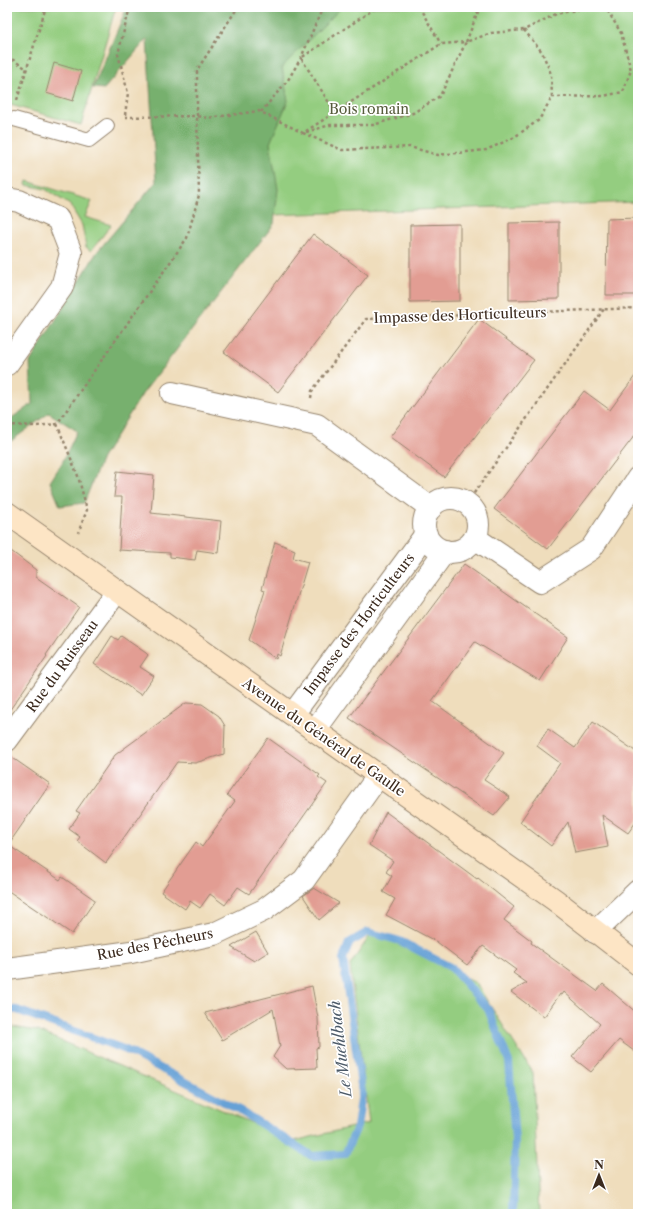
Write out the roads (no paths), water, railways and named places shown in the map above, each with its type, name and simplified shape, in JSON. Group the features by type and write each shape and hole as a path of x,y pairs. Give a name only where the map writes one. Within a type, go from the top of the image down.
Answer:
{"main road":[{"name":"Avenue du Général de Gaulle","path":"7,513 555,900 638,964"}],"street":[{"path":"7,364 62,287 71,252 58,219 19,201 8,199"},
{"path":"172,393 317,425 431,508"},
{"path":"475,538 540,582 591,549 638,478"},
{"path":"452,498 467,503 476,515 478,523 478,531 475,538 465,548 459,551 445,551 434,545 426,534 425,521 431,508 436,503 452,498"},
{"name":"Impasse des Horticulteurs","path":"292,714 426,534"},
{"name":"Impasse des Horticulteurs","path":"315,730 445,551"},
{"name":"Rue du Ruisseau","path":"7,740 117,591"},
{"name":"Rue des Pêcheurs","path":"7,969 131,952 214,934 264,910 304,880 379,775"},
{"path":"595,932 638,891"}],"lane":[{"path":"14,113 89,140 107,126"}],"waterway":[{"name":"Le Muehlbach","path":"7,1009 17,1010 126,1050 239,1110 312,1156 345,1154 357,1127 362,1092 343,959 349,943 368,932 400,941 452,968 488,1009 509,1062 515,1140 513,1214"}],"park label":[{"name":"Bois romain","path":"369,109"}]}
